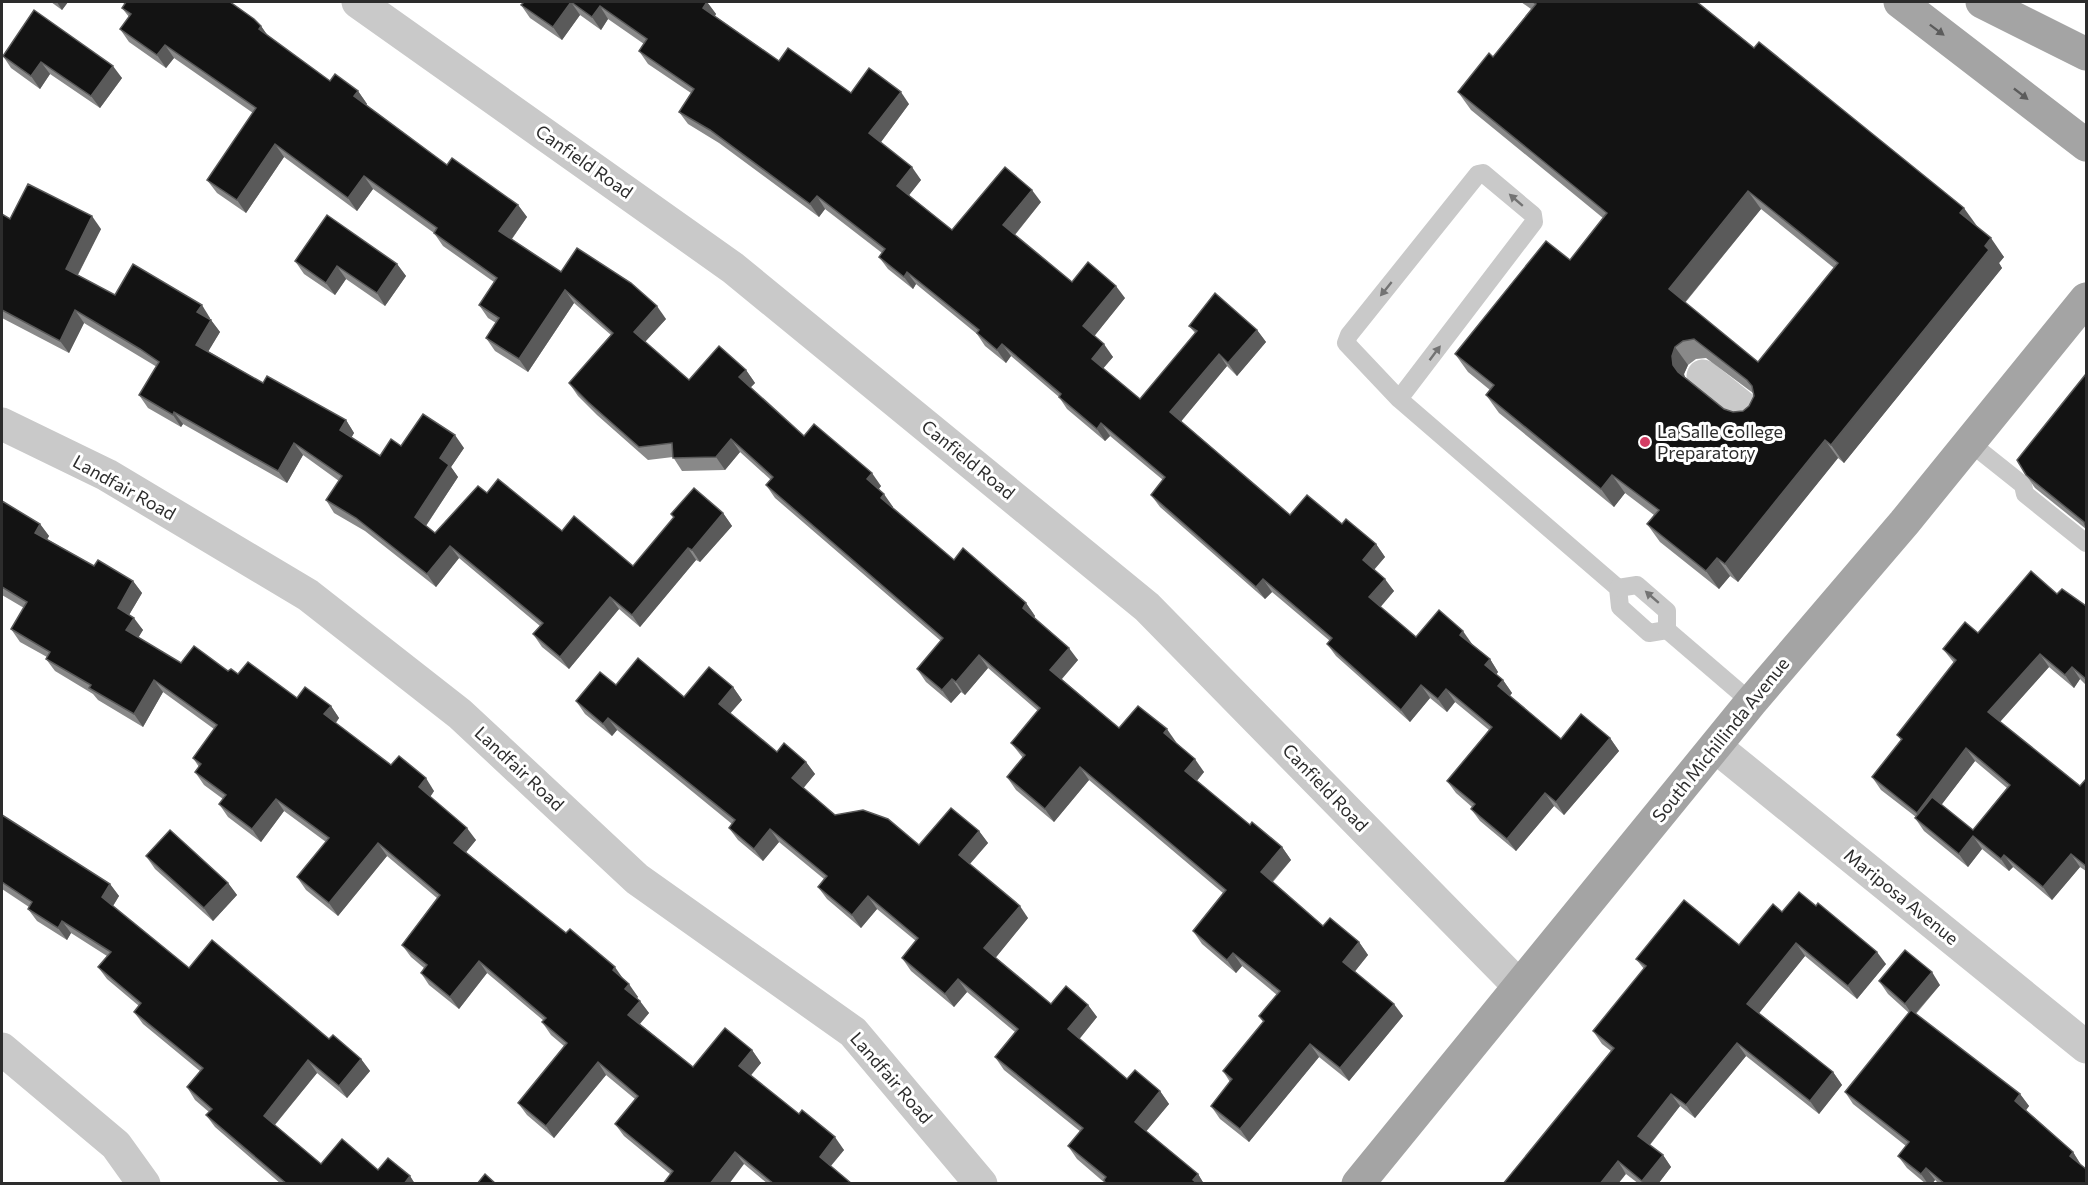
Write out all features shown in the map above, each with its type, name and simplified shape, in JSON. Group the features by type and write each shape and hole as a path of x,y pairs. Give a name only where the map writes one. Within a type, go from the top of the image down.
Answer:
{"main road":[{"path":"1900,2 2086,144"},
{"path":"1982,2 2086,54"},
{"name":"South Michillinda Avenue","path":"1358,1184 1751,702 2086,299"}],"street":[{"name":"Canfield Road","path":"358,2 733,268 1147,607 1519,986"},
{"path":"1703,376 1748,412"},
{"name":"Landfair Road","path":"2,424 107,475 308,595 460,714 638,879 853,1032 981,1184"},
{"name":"Mariposa Avenue","path":"1716,747 2086,1047"},
{"path":"2,1049 116,1145 144,1184"}],"lane":[{"path":"1399,399 1534,222 1533,215 1483,173 1478,174 1346,339 1348,348 1399,399 1618,588 1620,607 1649,633 1667,630"},
{"path":"1969,442 2023,485 2025,494 2086,543"},
{"path":"1618,588 1637,585 1651,596 1667,611 1667,630 1751,702"}],"building":[{"path":"126,2 230,2 254,19 261,26 259,29 330,81 335,74 358,91 354,96 447,165 452,158 518,205 499,231 561,272 577,248 631,283 657,306 634,332 689,380 719,346 746,370 739,377 804,436 814,424 872,473 867,479 884,494 881,498 954,560 963,548 1026,603 1023,608 1069,648 1050,670 1119,728 1138,706 1167,729 1164,733 1195,759 1185,771 1250,825 1252,822 1282,847 1261,872 1323,926 1330,918 1359,942 1343,962 1394,1004 1340,1068 1310,1044 1240,1129 1211,1106 1232,1079 1223,1071 1264,1021 1259,1016 1280,991 1233,953 1227,960 1193,931 1226,890 1080,767 1045,809 1007,777 1025,755 1011,743 1040,708 979,655 956,682 952,679 942,690 917,669 943,638 766,485 773,477 731,439 716,457 673,458 672,443 639,447 588,402 569,383 613,333 565,290 519,359 486,338 499,318 479,305 497,278 434,233 437,228 364,176 348,198 275,144 237,200 207,180 256,108 165,45 157,55 120,29 131,14 122,8"},
{"path":"524,2 571,2 553,27 521,5"},
{"path":"571,2 707,2 703,8 779,61 788,48 851,93 869,68 901,92 869,133 912,167 897,186 952,230 1005,167 1032,190 1003,225 1072,282 1088,262 1116,286 1083,326 1104,344 1092,359 1140,399 1197,331 1189,326 1215,293 1257,330 1228,363 1219,354 1170,412 1290,515 1307,495 1342,524 1346,519 1376,544 1363,560 1385,579 1369,597 1416,637 1439,610 1463,631 1460,635 1490,659 1485,665 1503,680 1498,686 1561,739 1581,714 1610,738 1556,802 1545,793 1507,839 1471,809 1475,804 1447,781 1492,727 1446,689 1438,699 1421,685 1401,710 1327,644 1332,638 1263,579 1256,587 1151,495 1165,477 1101,423 1097,429 1059,397 1061,394 1002,344 997,350 977,333 979,330 907,272 904,277 879,257 885,249 817,196 810,204 710,130 679,112 694,89 639,51 647,39 600,6 592,17"},
{"path":"1533,2 1697,2 1754,48 1759,42 1964,208 1960,213 1991,238 1985,246 1989,250 1831,445 1825,440 1725,564 1717,558 1706,571 1647,524 1659,510 1612,475 1601,489 1486,395 1494,385 1455,354 1546,241 1570,260 1607,213 1458,92 1489,53 1493,57 1536,4","holes":["1748,191 1838,263 1758,362 1669,289","1694,339 1752,386 1754,396 1749,406 1743,411 1733,412 1724,409 1678,372 1673,365 1672,356 1675,347 1683,341"]},
{"path":"34,10 113,66 91,96 41,62 31,76 3,56"},
{"path":"28,184 92,216 66,269 115,295 133,264 202,305 197,312 211,320 196,345 263,383 267,376 346,420 340,430 380,456 391,439 401,446 423,414 455,435 440,458 449,465 415,517 435,533 478,486 487,493 498,479 562,531 574,516 633,566 674,517 671,514 694,488 723,513 692,550 688,548 632,615 610,597 560,657 533,634 543,623 450,546 427,574 356,518 326,500 342,476 294,443 278,471 174,412 173,415 139,395 159,362 75,310 60,341 2,310 2,214 10,219"},
{"path":"327,215 397,264 377,293 337,266 326,283 295,261"},
{"path":"2086,374 2086,527 2084,522 2026,475 2017,460"},
{"path":"2,501 40,524 35,533 94,566 98,560 133,581 118,608 134,618 126,630 181,663 194,646 228,671 231,669 238,674 248,662 297,698 305,687 331,706 324,714 391,765 399,756 426,778 419,787 467,828 454,843 566,933 570,929 615,967 613,970 629,984 625,989 640,1001 628,1015 693,1067 725,1028 752,1050 739,1066 799,1114 802,1110 835,1137 820,1157 852,1184 774,1184 735,1152 710,1184 663,1184 673,1171 615,1124 638,1096 598,1062 546,1126 518,1103 567,1043 542,1022 546,1018 479,961 450,997 421,973 427,965 402,945 440,895 378,843 329,903 297,877 329,838 276,799 252,829 219,804 226,795 195,772 201,764 193,758 217,725 154,680 134,714 89,688 91,685 46,659 50,652 11,629 27,602 2,587"},
{"path":"2031,571 2057,594 2062,589 2086,606 2086,679 2072,667 2065,675 2040,654 1988,712 2080,786 2086,779 2086,866 2071,854 2043,887 2004,855 2001,859 1973,836 1959,854 1915,818 1932,797 1973,830 2010,785 1966,748 1917,813 1872,777 1902,739 1897,735 1956,660 1943,649 1965,622 1978,633"},
{"path":"638,658 684,697 709,667 733,687 719,704 777,752 784,743 806,762 792,778 835,815 863,810 888,819 919,845 951,808 979,831 959,855 1020,906 984,948 1051,1004 1066,986 1088,1005 1068,1029 1127,1079 1135,1070 1160,1091 1135,1122 1198,1174 1193,1180 1198,1184 1106,1184 1104,1180 1106,1177 1068,1146 1083,1128 995,1057 1018,1029 958,979 945,994 902,958 918,938 868,896 852,915 818,887 827,876 770,829 754,849 729,828 735,820 608,718 603,724 576,701 600,672 616,685"},
{"path":"2,815 110,884 102,897 189,968 212,940 329,1039 333,1035 361,1059 339,1086 308,1060 264,1116 321,1164 342,1139 378,1170 388,1158 410,1176 404,1184 287,1184 206,1115 212,1109 187,1087 203,1068 134,1012 141,1003 98,967 111,952 62,921 58,928 28,909 32,902 2,882"},
{"path":"170,830 228,883 204,908 146,856"},
{"path":"1799,892 1816,906 1818,903 1877,952 1848,986 1796,943 1747,1004 1833,1072 1810,1101 1737,1043 1686,1105 1671,1094 1638,1136 1663,1155 1642,1181 1618,1161 1600,1184 1503,1184 1614,1048 1593,1031 1646,966 1636,959 1684,900 1739,945 1773,904 1782,912"},
{"path":"1905,950 1932,972 1905,1004 1879,981"},
{"path":"1911,1010 2020,1094 2015,1101 2073,1152 2070,1156 2086,1169 2086,1184 1945,1184 1926,1168 1921,1174 1898,1156 1909,1142 1845,1092"},
{"path":"485,1174 496,1184 477,1184"}],"place":[{"name":"La Salle College Preparatory","path":"1645,442"}]}
